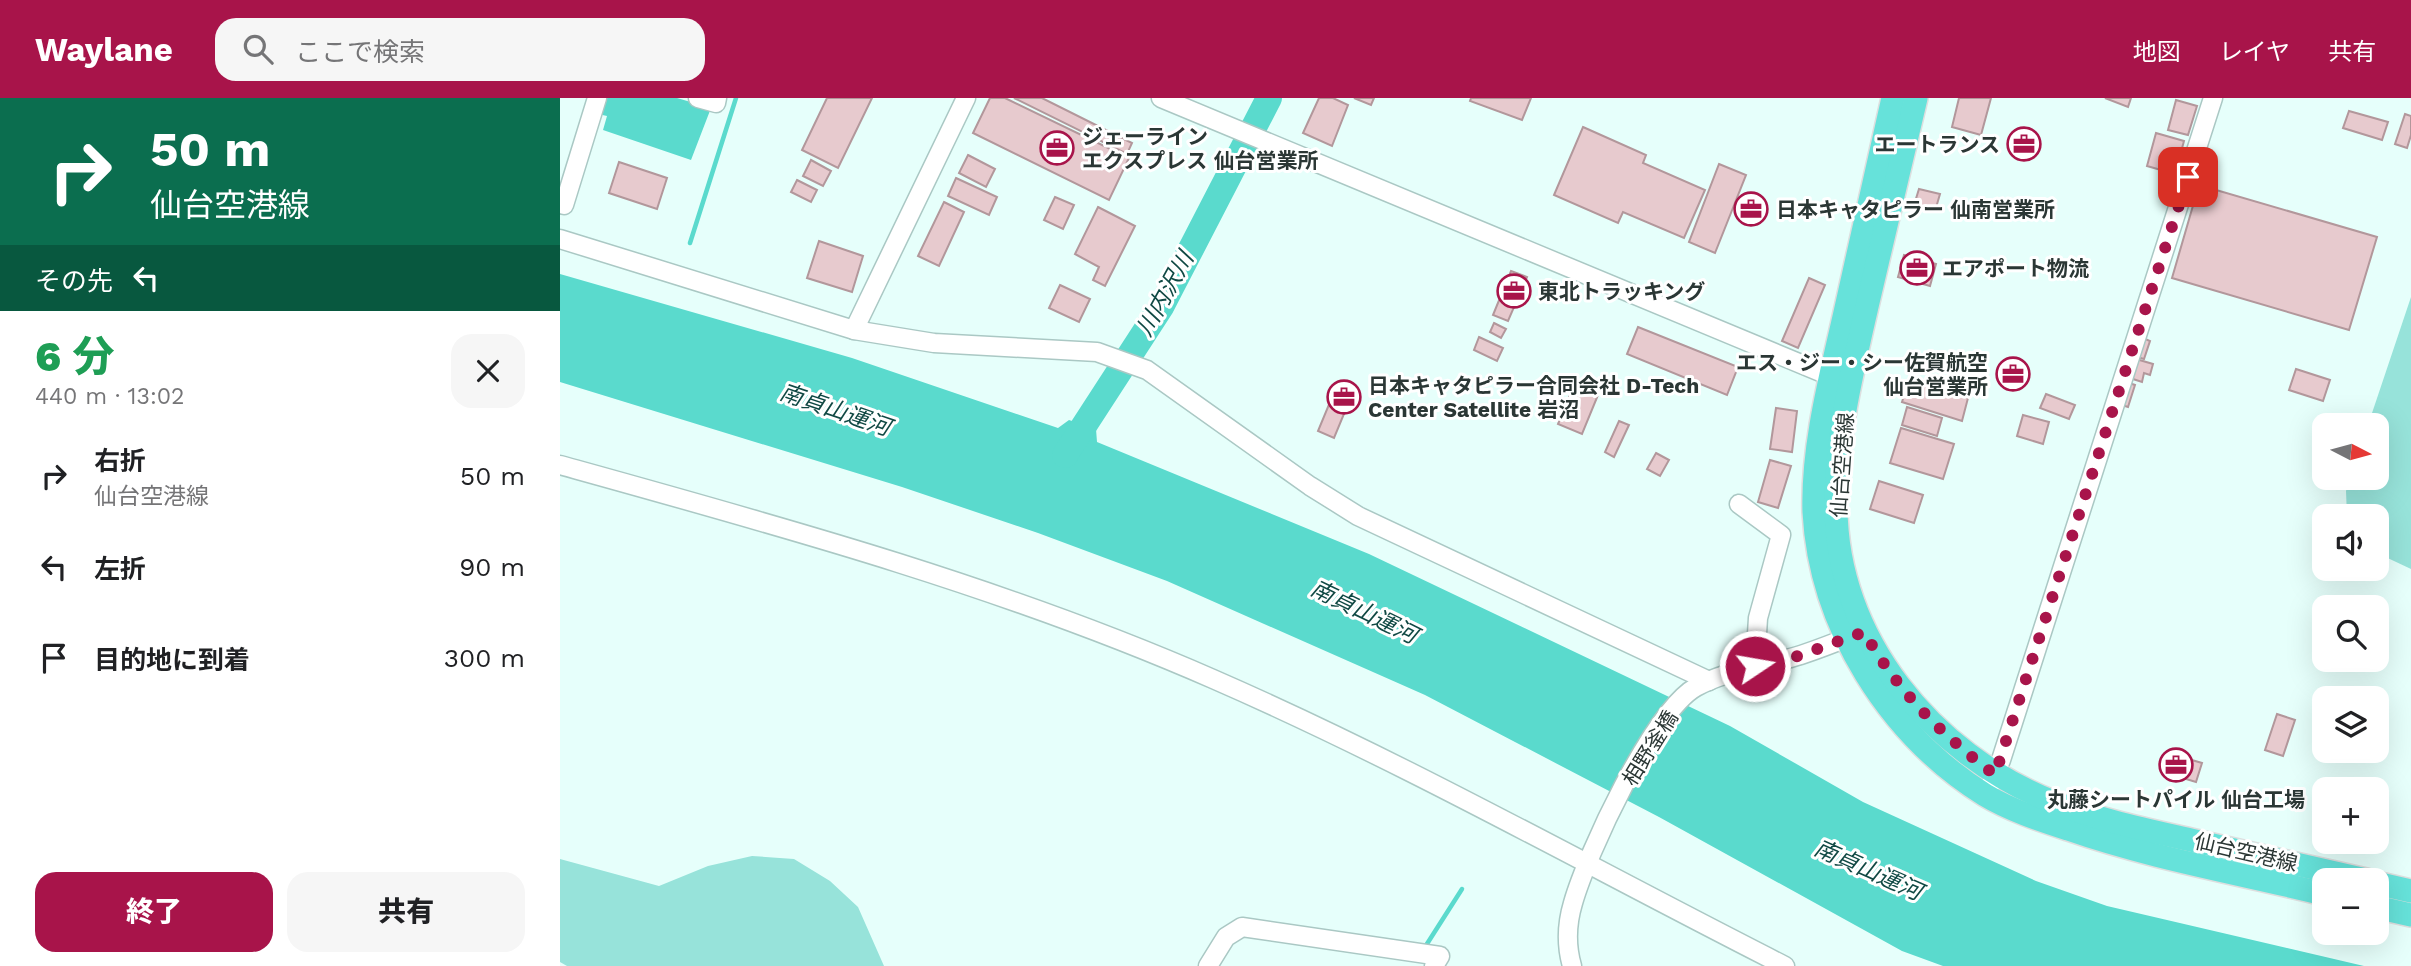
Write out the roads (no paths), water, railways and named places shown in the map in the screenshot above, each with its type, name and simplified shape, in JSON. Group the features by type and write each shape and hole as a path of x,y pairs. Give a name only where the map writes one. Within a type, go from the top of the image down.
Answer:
{"main road":[{"name":"仙台空港線","path":"1894,98 1841,381 1841,443 1836,505 1840,552 1856,635 1880,660 1921,713 1990,785 2040,820 2111,845 2312,891"},
{"name":"仙台空港線","path":"1841,381 1916,98"},
{"name":"仙台空港線","path":"1990,785 2130,826 2314,868"},
{"path":"2389,886 2411,891"},
{"path":"2389,910 2411,915"}],"street":[{"path":"564,205 597,98"},
{"path":"698,98 716,103 717,98"},
{"path":"854,330 966,98"},
{"path":"1161,98 1841,381"},
{"path":"1990,785 2213,98"},
{"path":"560,239 854,330 934,343 1097,352 1147,370 1310,486 1358,516 1701,685 1755,666 1787,660 1856,635"},
{"path":"560,465 792,531 999,597 1185,668 1371,752 1785,966"},
{"path":"1739,504 1781,535 1758,618 1755,666"},
{"name":"相野釜橋","path":"1572,966 1568,927 1586,865 1651,738 1670,711 1701,685"},
{"path":"1208,966 1226,937 1241,928 1424,957"}],"water":[{"path":"603,98 677,98 711,108 691,160 603,130 607,116 598,114"},
{"name":"南貞山運河","path":"560,274 852,358 1058,428 1069,420 1096,429 1097,442 1369,554 1730,726 1863,802 2036,881 2107,906 2364,966 1943,966 1902,951 1659,817 1425,695 1167,581 1038,533 902,487 560,382"}],"waterway":[{"path":"690,243 736,98"},
{"name":"川内沢川","path":"1065,455 1161,307 1269,98"},
{"path":"1425,947 1462,889"}],"place":[{"name":"エートランス","path":"2024,144"},
{"name":"ジェーライン エクスプレス 仙台営業所","path":"1057,148"},
{"name":"日本キャタピラー 仙南営業所","path":"1751,209"},
{"name":"エアポート物流","path":"1917,268"},
{"name":"東北トラッキング","path":"1514,291"},
{"name":"エス・ジー・シー佐賀航空 仙台営業所","path":"2013,374"},
{"name":"日本キャタピラー合同会社 D-Tech Center Satellite 岩沼","path":"1344,397"},
{"name":"丸藤シートパイル 仙台工場","path":"2176,765"}]}
